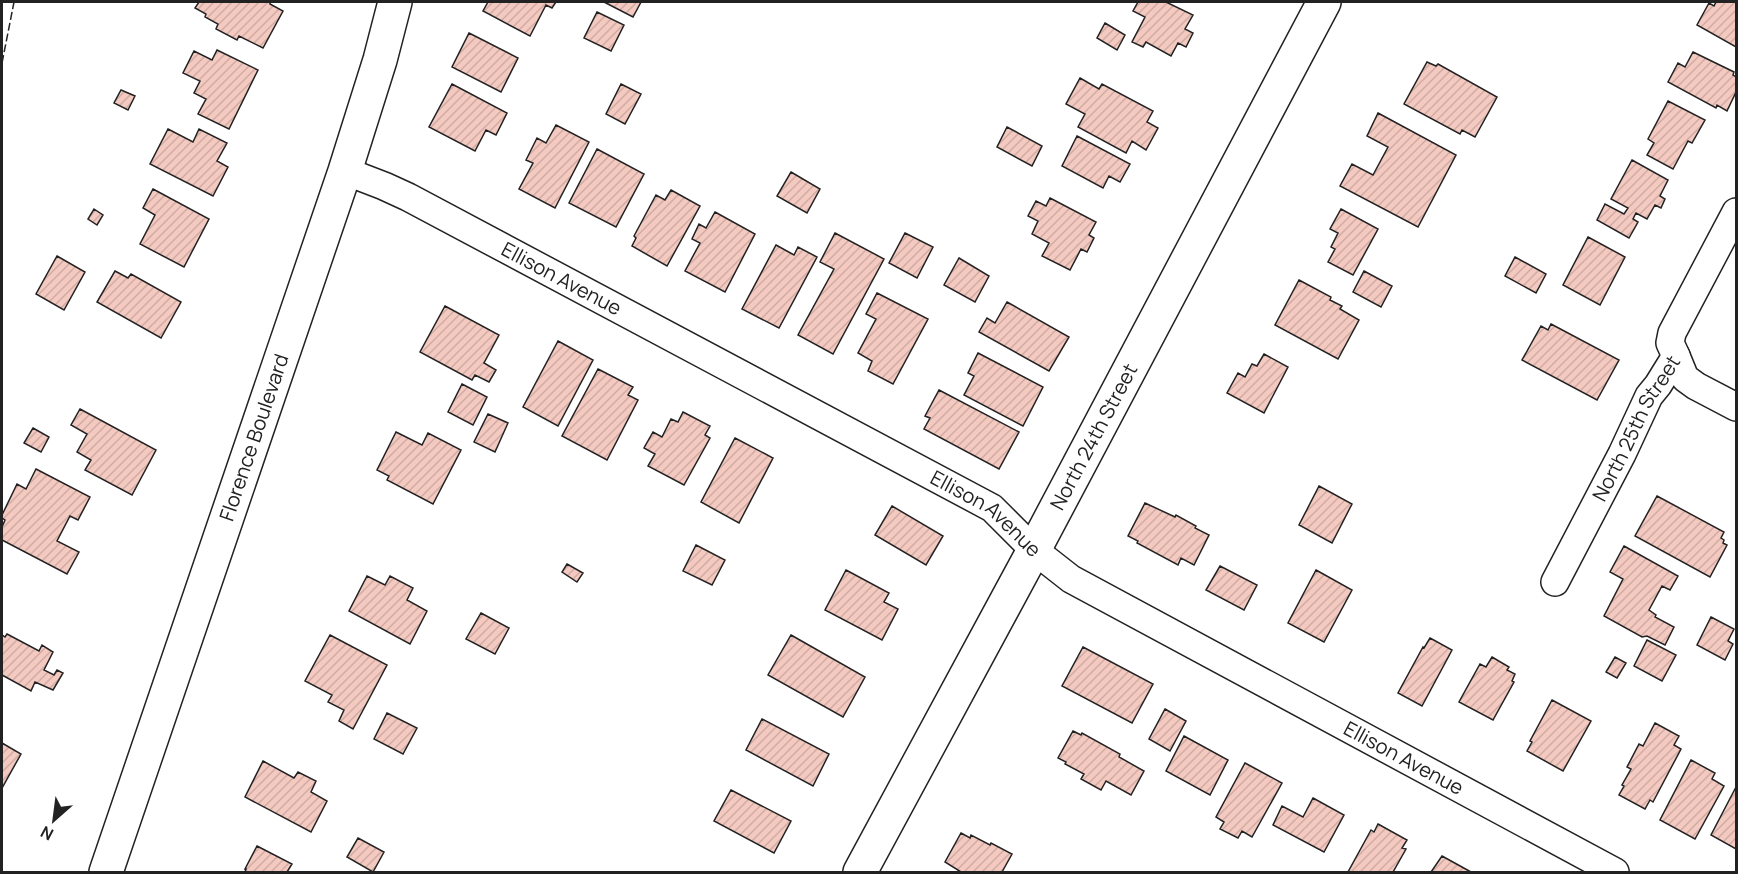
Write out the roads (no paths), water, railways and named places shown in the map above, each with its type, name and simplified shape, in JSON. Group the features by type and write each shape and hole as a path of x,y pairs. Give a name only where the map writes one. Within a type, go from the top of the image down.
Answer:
{"street":[{"name":"Florence Boulevard","path":"106,873 345,171 380,60 395,2"},
{"name":"North 24th Street","path":"860,873 1324,2"},
{"name":"Ellison Avenue","path":"345,171 408,197 992,508 1034,549 1071,579 1615,873"},
{"name":"North 25th Street","path":"1555,582 1622,454 1649,396 1676,356 1671,343 1672,333 1737,212"},
{"path":"1676,356 1685,378 1737,407"}]}
